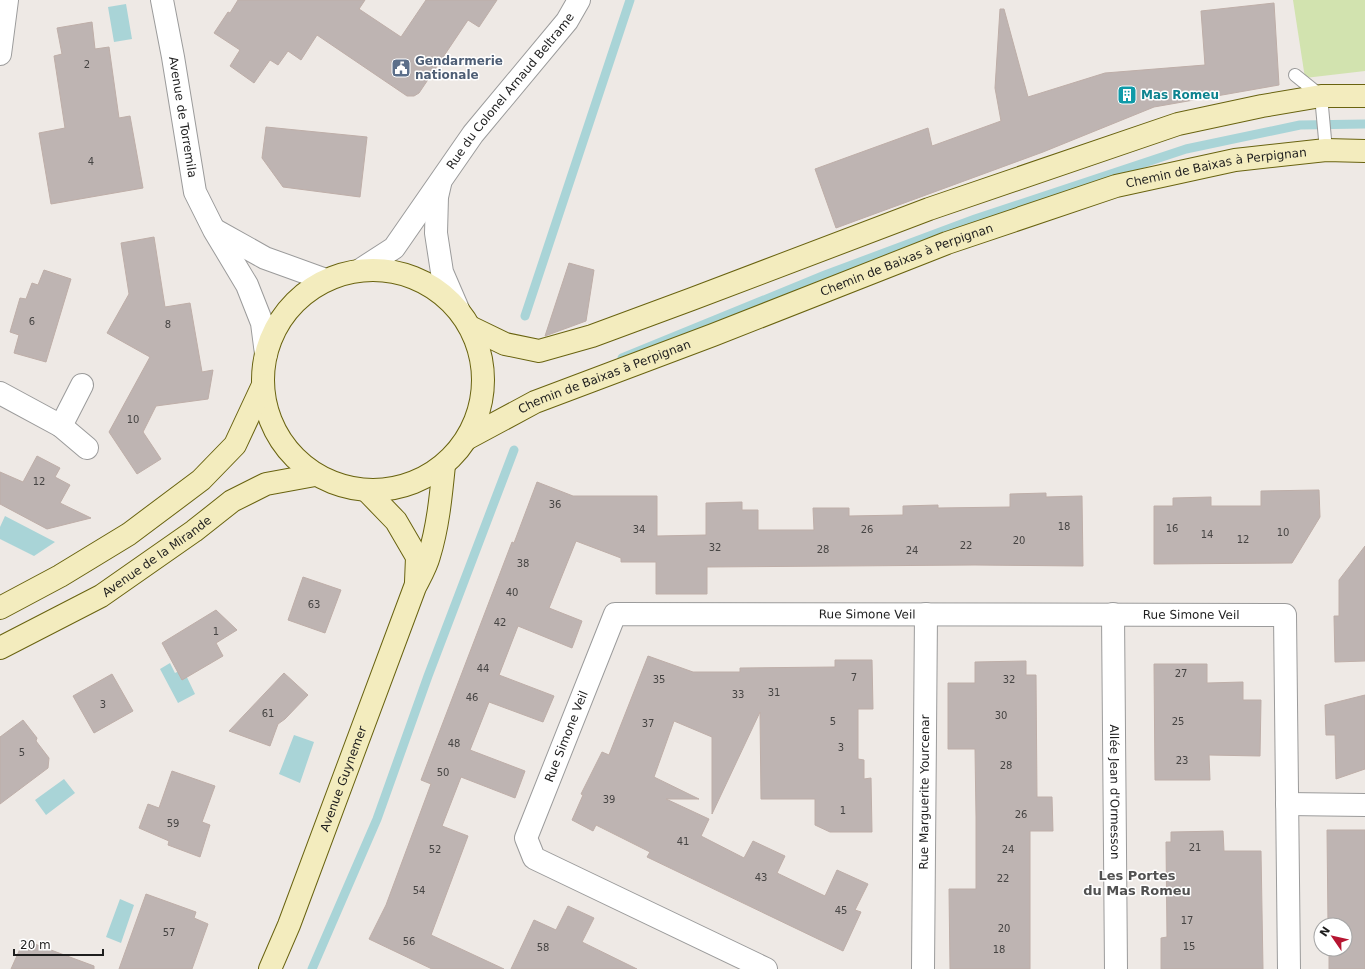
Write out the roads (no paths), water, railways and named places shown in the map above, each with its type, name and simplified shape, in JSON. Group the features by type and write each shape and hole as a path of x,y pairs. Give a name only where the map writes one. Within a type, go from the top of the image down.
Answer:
{"main road":[{"path":"470,327 505,344 539,351 592,336 692,300 930,209 1178,124 1262,106 1321,96 1365,96"},
{"name":"Chemin de Baixas à Perpignan","path":"468,438 535,402 713,336 947,243 1116,186 1234,160 1326,150 1365,151"},
{"path":"360,270 396,272 431,285 458,309 470,327 482,363 482,402 468,438 444,465 408,485 368,491 340,486 315,475 288,451 270,420 263,385 266,354 278,325 297,300 326,280 360,270"},
{"path":"0,608 60,576 129,534 201,480 235,445 263,385"},
{"name":"Avenue Guynemer","path":"270,969 289,925 415,587 429,557 442,489 444,465"},
{"name":"Avenue de la Mirande","path":"0,648 101,596 194,531 232,501 266,484 315,475"},
{"name":"Avenue Guynemer","path":"368,491 396,521 417,557 415,587"}],"street":[{"path":"0,54 7,0"},
{"name":"Avenue de Torremila","path":"162,0 195,192 214,230 247,285 262,323 266,354"},
{"name":"Rue du Colonel Arnaud Beltrame","path":"360,270 394,248 473,134 567,21 579,0"},
{"name":"Rue du Colonel Arnaud Beltrame","path":"441,181 437,197 436,233 442,272 458,309"},
{"path":"214,230 265,258 326,280"},
{"path":"60,426 82,385"},
{"path":"0,393 60,426 87,448"},
{"name":"Rue Simone Veil","path":"766,969 534,858 526,838 615,614 1285,615 1289,969"},
{"name":"Rue Marguerite Yourcenar","path":"923,969 926,614"},
{"name":"Allée Jean d'Ormesson","path":"1113,614 1116,969"},
{"path":"1287,804 1365,806"}],"lane":[{"path":"1295,75 1321,96 1326,150"}],"water":[{"path":"126,4 132,39 114,42 108,7"},
{"path":"5,516 55,542 34,556 0,539 0,527"},
{"path":"170,663 175,673 183,669 195,694 178,703 160,669"},
{"path":"294,735 314,742 300,783 279,774"},
{"path":"64,779 75,793 46,815 35,800"},
{"path":"120,899 134,905 121,943 106,937"}],"waterway":[{"path":"525,316 630,0"},
{"path":"622,358 825,275 975,219 1186,149 1300,125 1365,124"},
{"path":"312,969 377,819 428,676 514,450"}],"place":[{"name":"Gendarmerie nationale","path":"401,68"},
{"name":"Mas Romeu","path":"1127,95"}],"district":[{"name":"Les Portes du Mas Romeu","path":"1137,882"}]}
